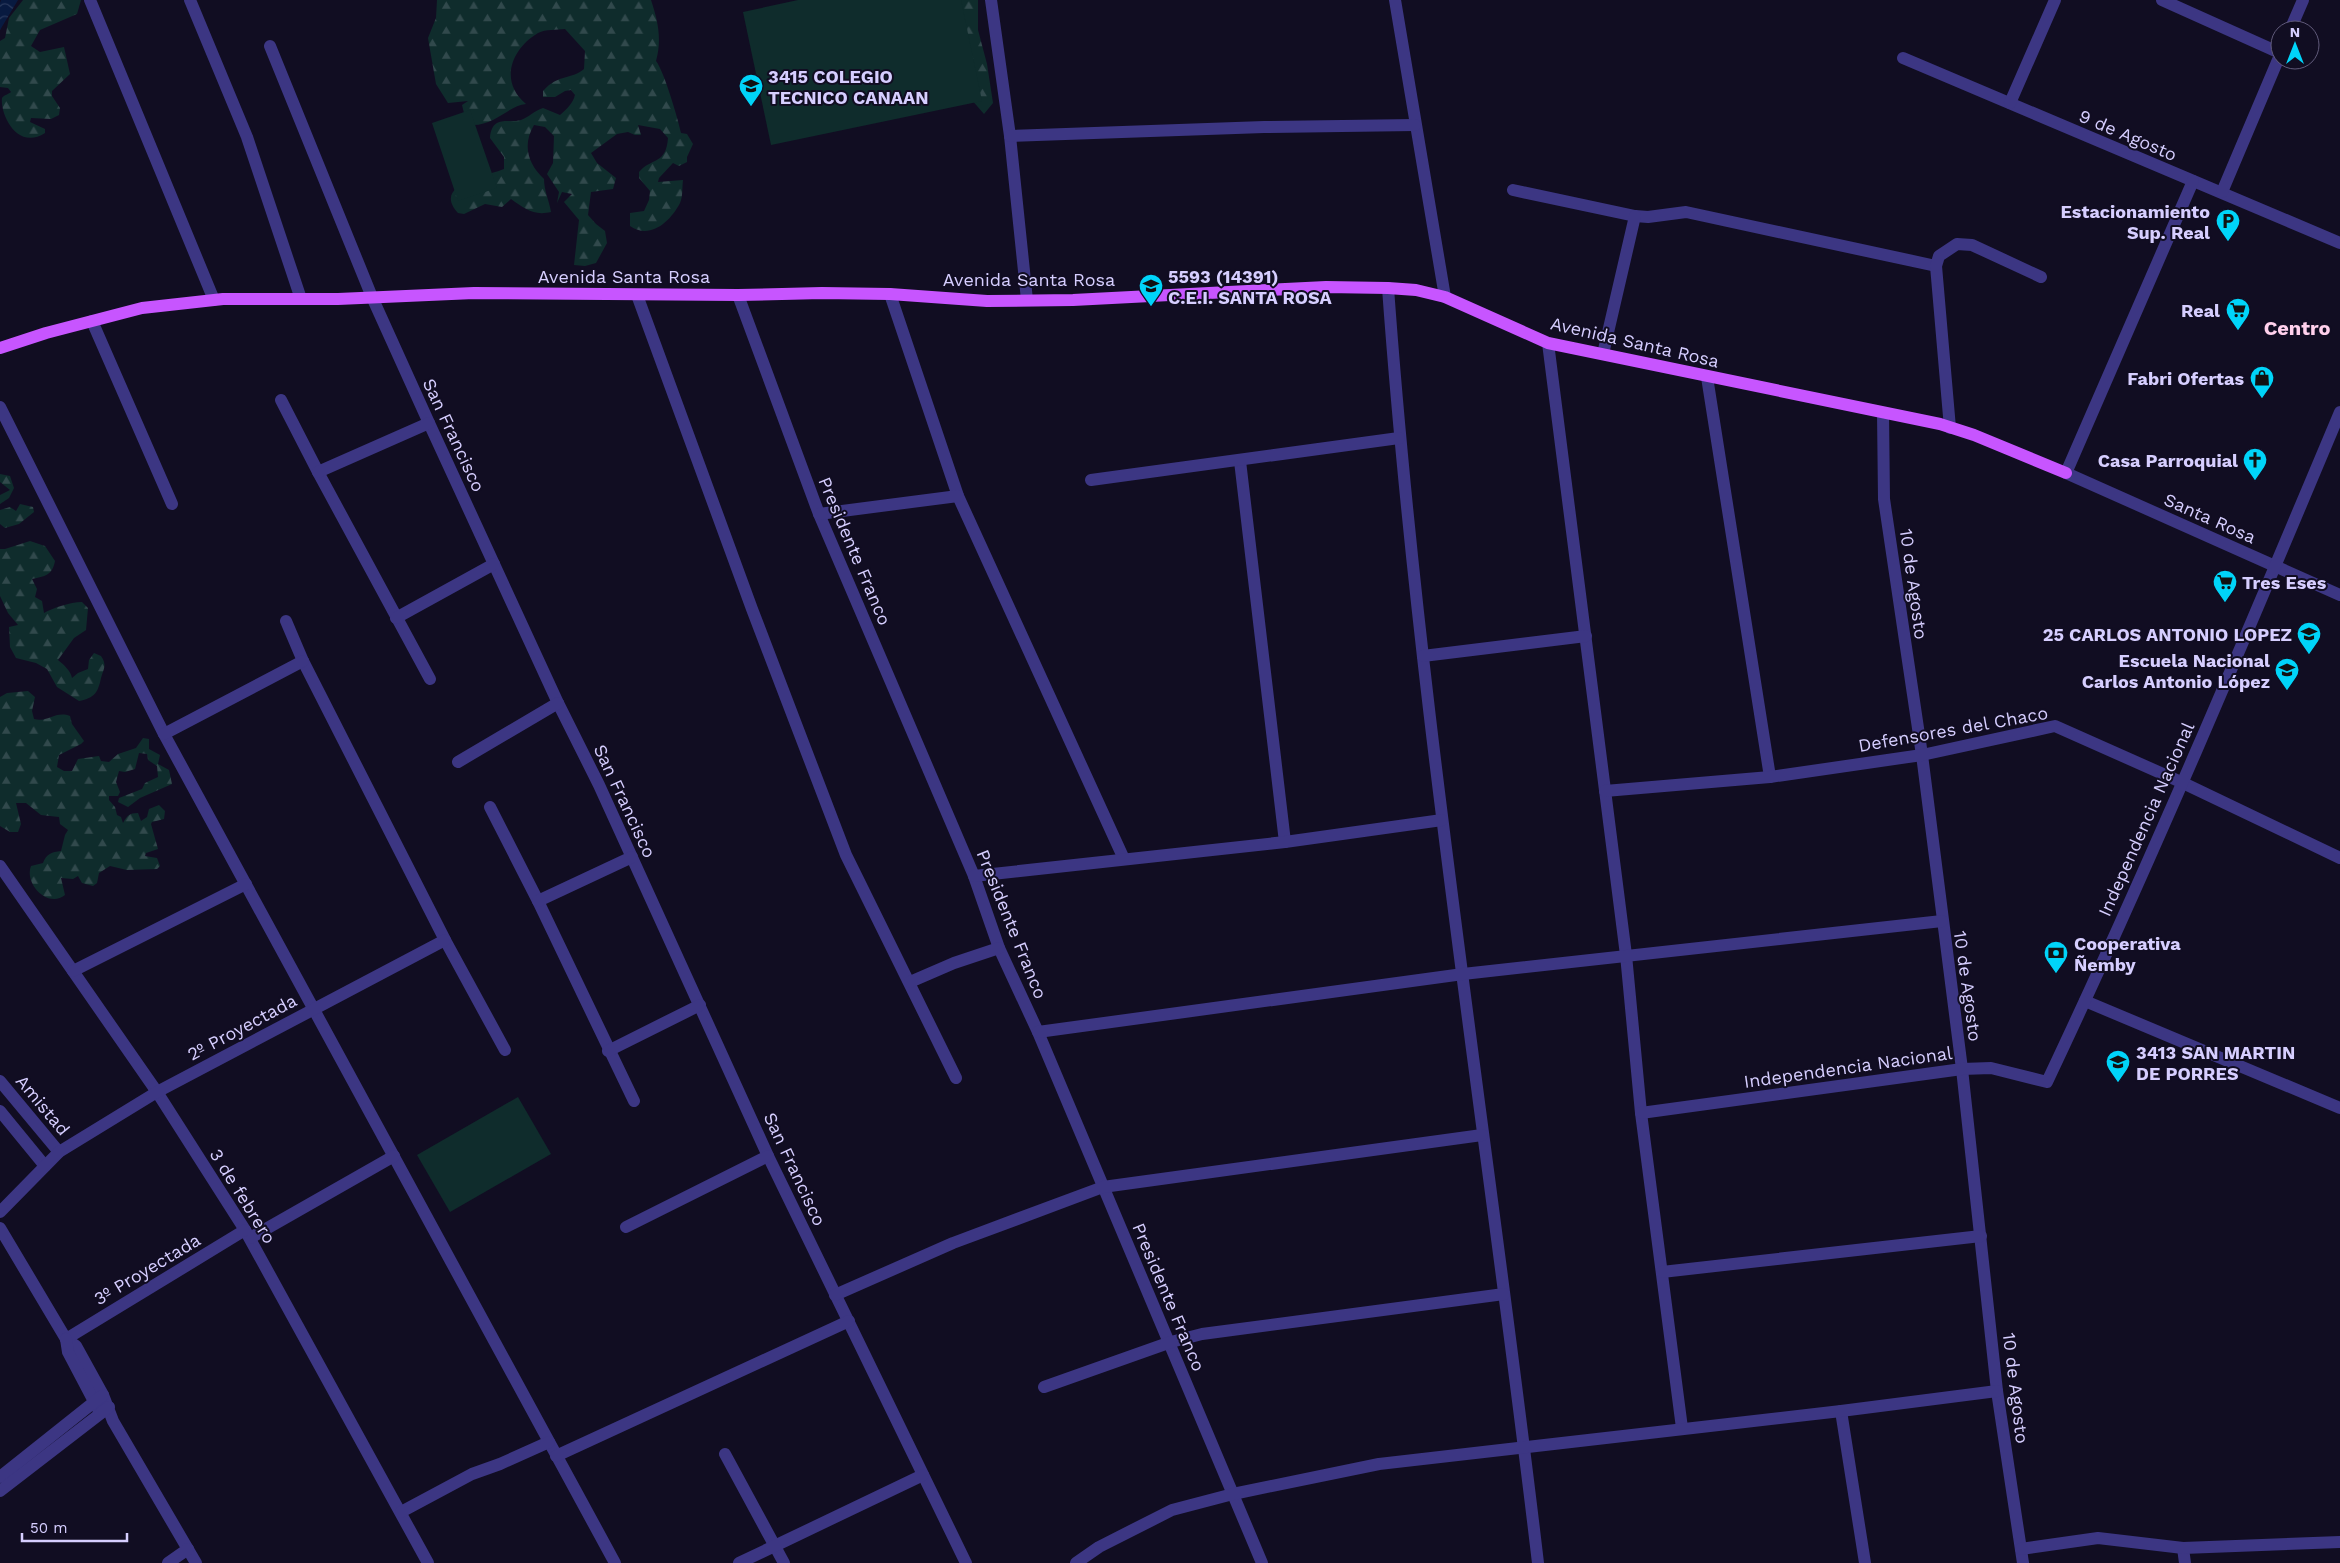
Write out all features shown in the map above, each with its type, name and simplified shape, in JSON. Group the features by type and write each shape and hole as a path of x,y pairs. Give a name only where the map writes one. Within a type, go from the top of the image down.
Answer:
{"main road":[{"name":"Avenida Santa Rosa","path":"0,348 142,308 214,300 474,293 607,293 637,295 890,294 987,300 1026,300 1326,288 1388,288 1416,290 1445,297 1548,342 1950,428 2066,473"}],"street":[{"path":"90,0 214,300"},
{"path":"190,0 247,137 301,299"},
{"path":"990,0 1010,136 1026,300"},
{"path":"1395,0 1445,297"},
{"path":"2010,104 2055,0"},
{"path":"2162,0 2270,49"},
{"path":"2294,20 2303,0"},
{"name":"San Francisco","path":"270,46 372,297 429,423 558,703 599,784 768,1156 966,1563"},
{"name":"9 de Agosto","path":"1903,58 2340,243"},
{"path":"2222,192 2273,70"},
{"path":"1010,136 1264,127 1415,125"},
{"path":"2066,473 2193,182"},
{"path":"1513,190 1635,216 1648,217 1686,212 1936,266"},
{"path":"1603,354 1635,216"},
{"path":"1950,428 1936,266 1939,256 1946,249 1957,244 1972,245 2041,277"},
{"path":"1388,288 1399,438 1442,820 1538,1563"},
{"path":"890,294 958,496 1124,859"},
{"path":"637,295 752,608 846,855 956,1078"},
{"name":"Presidente Franco","path":"738,295 819,514 974,876 998,948 1038,1032 1171,1342 1262,1563"},
{"path":"92,321 172,504"},
{"path":"1548,342 1626,955 1641,1113 1682,1428"},
{"path":"1707,377 1770,777"},
{"path":"281,400 430,680"},
{"path":"0,407 164,734 615,1563"},
{"name":"Independencia Nacional","path":"1641,1113 1962,1069 1990,1068 2047,1082 2085,1001 2181,782 2340,412"},
{"name":"10 de Agosto","path":"1883,413 1884,499 1922,755 1962,1069 1997,1391 2023,1563"},
{"path":"318,472 429,423"},
{"path":"1091,480 1399,438"},
{"path":"1240,461 1285,842"},
{"name":"Santa Rosa","path":"2066,473 2340,595"},
{"path":"819,514 958,496"},
{"path":"396,618 494,564"},
{"path":"286,621 303,661 445,940 505,1050"},
{"path":"1423,656 1586,636"},
{"path":"164,734 303,661"},
{"path":"458,762 558,703"},
{"name":"Defensores del Chaco","path":"1605,791 1770,777 1922,755 2055,726 2181,782 2340,858"},
{"path":"490,808 538,901 634,1101"},
{"path":"974,876 1285,842 1442,820"},
{"path":"538,901 632,857"},
{"name":"3 de febrero","path":"0,866 157,1092 247,1234 428,1563"},
{"path":"73,971 246,884"},
{"path":"1038,1032 1463,974 1942,921"},
{"name":"2º Proyectada","path":"0,1212 59,1152 157,1092 445,940"},
{"path":"910,982 954,963 998,948"},
{"path":"2085,1001 2340,1108"},
{"path":"608,1050 700,1005"},
{"name":"Amistad","path":"0,1081 59,1152"},
{"name":"Amistad","path":"0,1111 45,1166"},
{"path":"835,1294 953,1243 1103,1187 1482,1135"},
{"name":"3º Proyectada","path":"66,1339 247,1234 394,1156"},
{"path":"626,1227 768,1156"},
{"path":"0,1228 66,1339 68,1352 114,1421 196,1563"},
{"path":"1662,1272 1981,1236"},
{"path":"1044,1388 1171,1342 1202,1334 1504,1294"},
{"path":"556,1456 849,1321"},
{"path":"1076,1563 1099,1547 1172,1510 1233,1494 1379,1464 1682,1428 1841,1412 1997,1391"},
{"path":"0,1477 99,1398"},
{"path":"0,1491 105,1410"},
{"path":"1841,1412 1865,1563"},
{"path":"401,1512 472,1474 500,1464 548,1442"},
{"path":"725,1454 784,1563"},
{"path":"739,1563 923,1476"},
{"path":"2022,1548 2098,1538 2183,1548 2340,1542"},
{"path":"2183,1548 2185,1563"},
{"path":"168,1563 188,1550"}],"green space":[{"path":"23,0 81,0 77,14 40,30 31,46 40,52 64,47 70,74 52,91 52,96 60,108 59,115 51,119 31,118 30,122 45,129 45,133 35,137 26,137 19,134 7,121 2,98 11,92 8,88 0,87 0,41 5,38 9,18"},
{"path":"437,0 651,0 658,30 659,45 656,61 667,84 681,133 687,134 693,144 687,157 687,162 679,166 673,163 659,178 658,182 683,180 681,201 671,217 652,230 637,230 630,226 630,213 644,211 649,200 650,191 639,178 639,172 661,157 667,147 668,138 660,129 638,125 641,135 628,132 617,134 591,153 597,163 616,178 613,189 591,192 588,215 605,231 607,243 596,263 585,266 574,265 579,220 564,202 572,194 562,192 557,203 559,192 547,174 553,163 554,136 545,127 534,125 528,140 528,154 534,167 544,179 551,212 540,213 525,209 511,199 502,207 485,204 464,214 458,213 452,203 452,195 456,188 475,178 504,169 504,157 490,138 491,130 494,126 502,122 521,120 543,108 560,115 573,101 575,95 571,90 555,97 543,97 543,91 554,82 575,75 584,69 585,51 565,29 548,30 538,33 521,48 512,66 513,86 526,104 520,105 488,122 473,125 465,117 462,105 468,101 448,103 436,84 428,38 436,18"},
{"path":"798,0 961,0 982,101 771,145 743,12"},
{"path":"951,0 978,0 978,30 987,64 993,103 984,114 971,99"},
{"path":"470,110 497,188 458,201 432,123"},
{"path":"0,474 10,476 14,488 9,498 0,504 0,495 10,490 0,482"},
{"path":"20,504 33,507 34,512 19,524 5,528 0,524 0,510 10,507 16,511"},
{"path":"30,541 45,546 55,561 50,572 44,576 32,579 37,589 35,597 42,601 44,613 77,602 82,602 88,608 86,630 74,638 58,660 68,670 72,678 88,669 89,660 94,653 101,656 104,667 99,687 95,694 84,700 79,701 57,687 47,669 36,663 16,658 10,647 9,627 18,625 8,613 0,596 0,549"},
{"path":"28,691 35,697 32,711 34,719 39,720 60,714 70,716 72,724 84,741 59,755 57,767 64,771 72,771 78,759 99,756 101,761 109,762 118,754 136,748 143,738 149,739 149,749 160,755 158,764 169,770 172,784 140,798 128,807 118,802 119,798 142,789 145,783 158,777 157,766 148,760 147,754 139,753 135,769 125,772 119,771 116,782 120,792 118,796 109,796 109,800 123,823 129,815 135,813 138,813 141,821 147,817 149,809 159,805 165,811 164,819 152,822 151,824 158,849 146,853 145,856 157,858 160,866 157,869 127,870 110,866 99,873 97,883 93,886 82,883 78,876 73,879 61,878 65,895 58,899 45,897 34,887 30,873 31,866 43,863 50,854 61,851 68,830 60,824 59,817 41,815 26,803 16,803 21,824 18,832 10,832 0,826 0,697 7,693"},
{"path":"518,1097 551,1154 450,1212 417,1155"}],"water":[{"path":"1,0 18,0 0,30 0,3"}],"place":[{"name":"3415 COLEGIO TECNICO CANAAN","path":"751,107"},
{"name":"Estacionamiento Sup. Real","path":"2228,242"},
{"name":"5593 (14391) C.E.I. SANTA ROSA","path":"1151,307"},
{"name":"Real","path":"2238,331"},
{"name":"Fabri Ofertas","path":"2262,399"},
{"name":"Casa Parroquial","path":"2255,481"},
{"name":"Tres Eses","path":"2225,603"},
{"name":"25 CARLOS ANTONIO LOPEZ","path":"2309,655"},
{"name":"Escuela Nacional Carlos Antonio López","path":"2287,691"},
{"name":"Cooperativa Ñemby","path":"2056,974"},
{"name":"3413 SAN MARTIN DE PORRES","path":"2118,1083"}],"district":[{"name":"Centro","path":"2297,328"}]}
